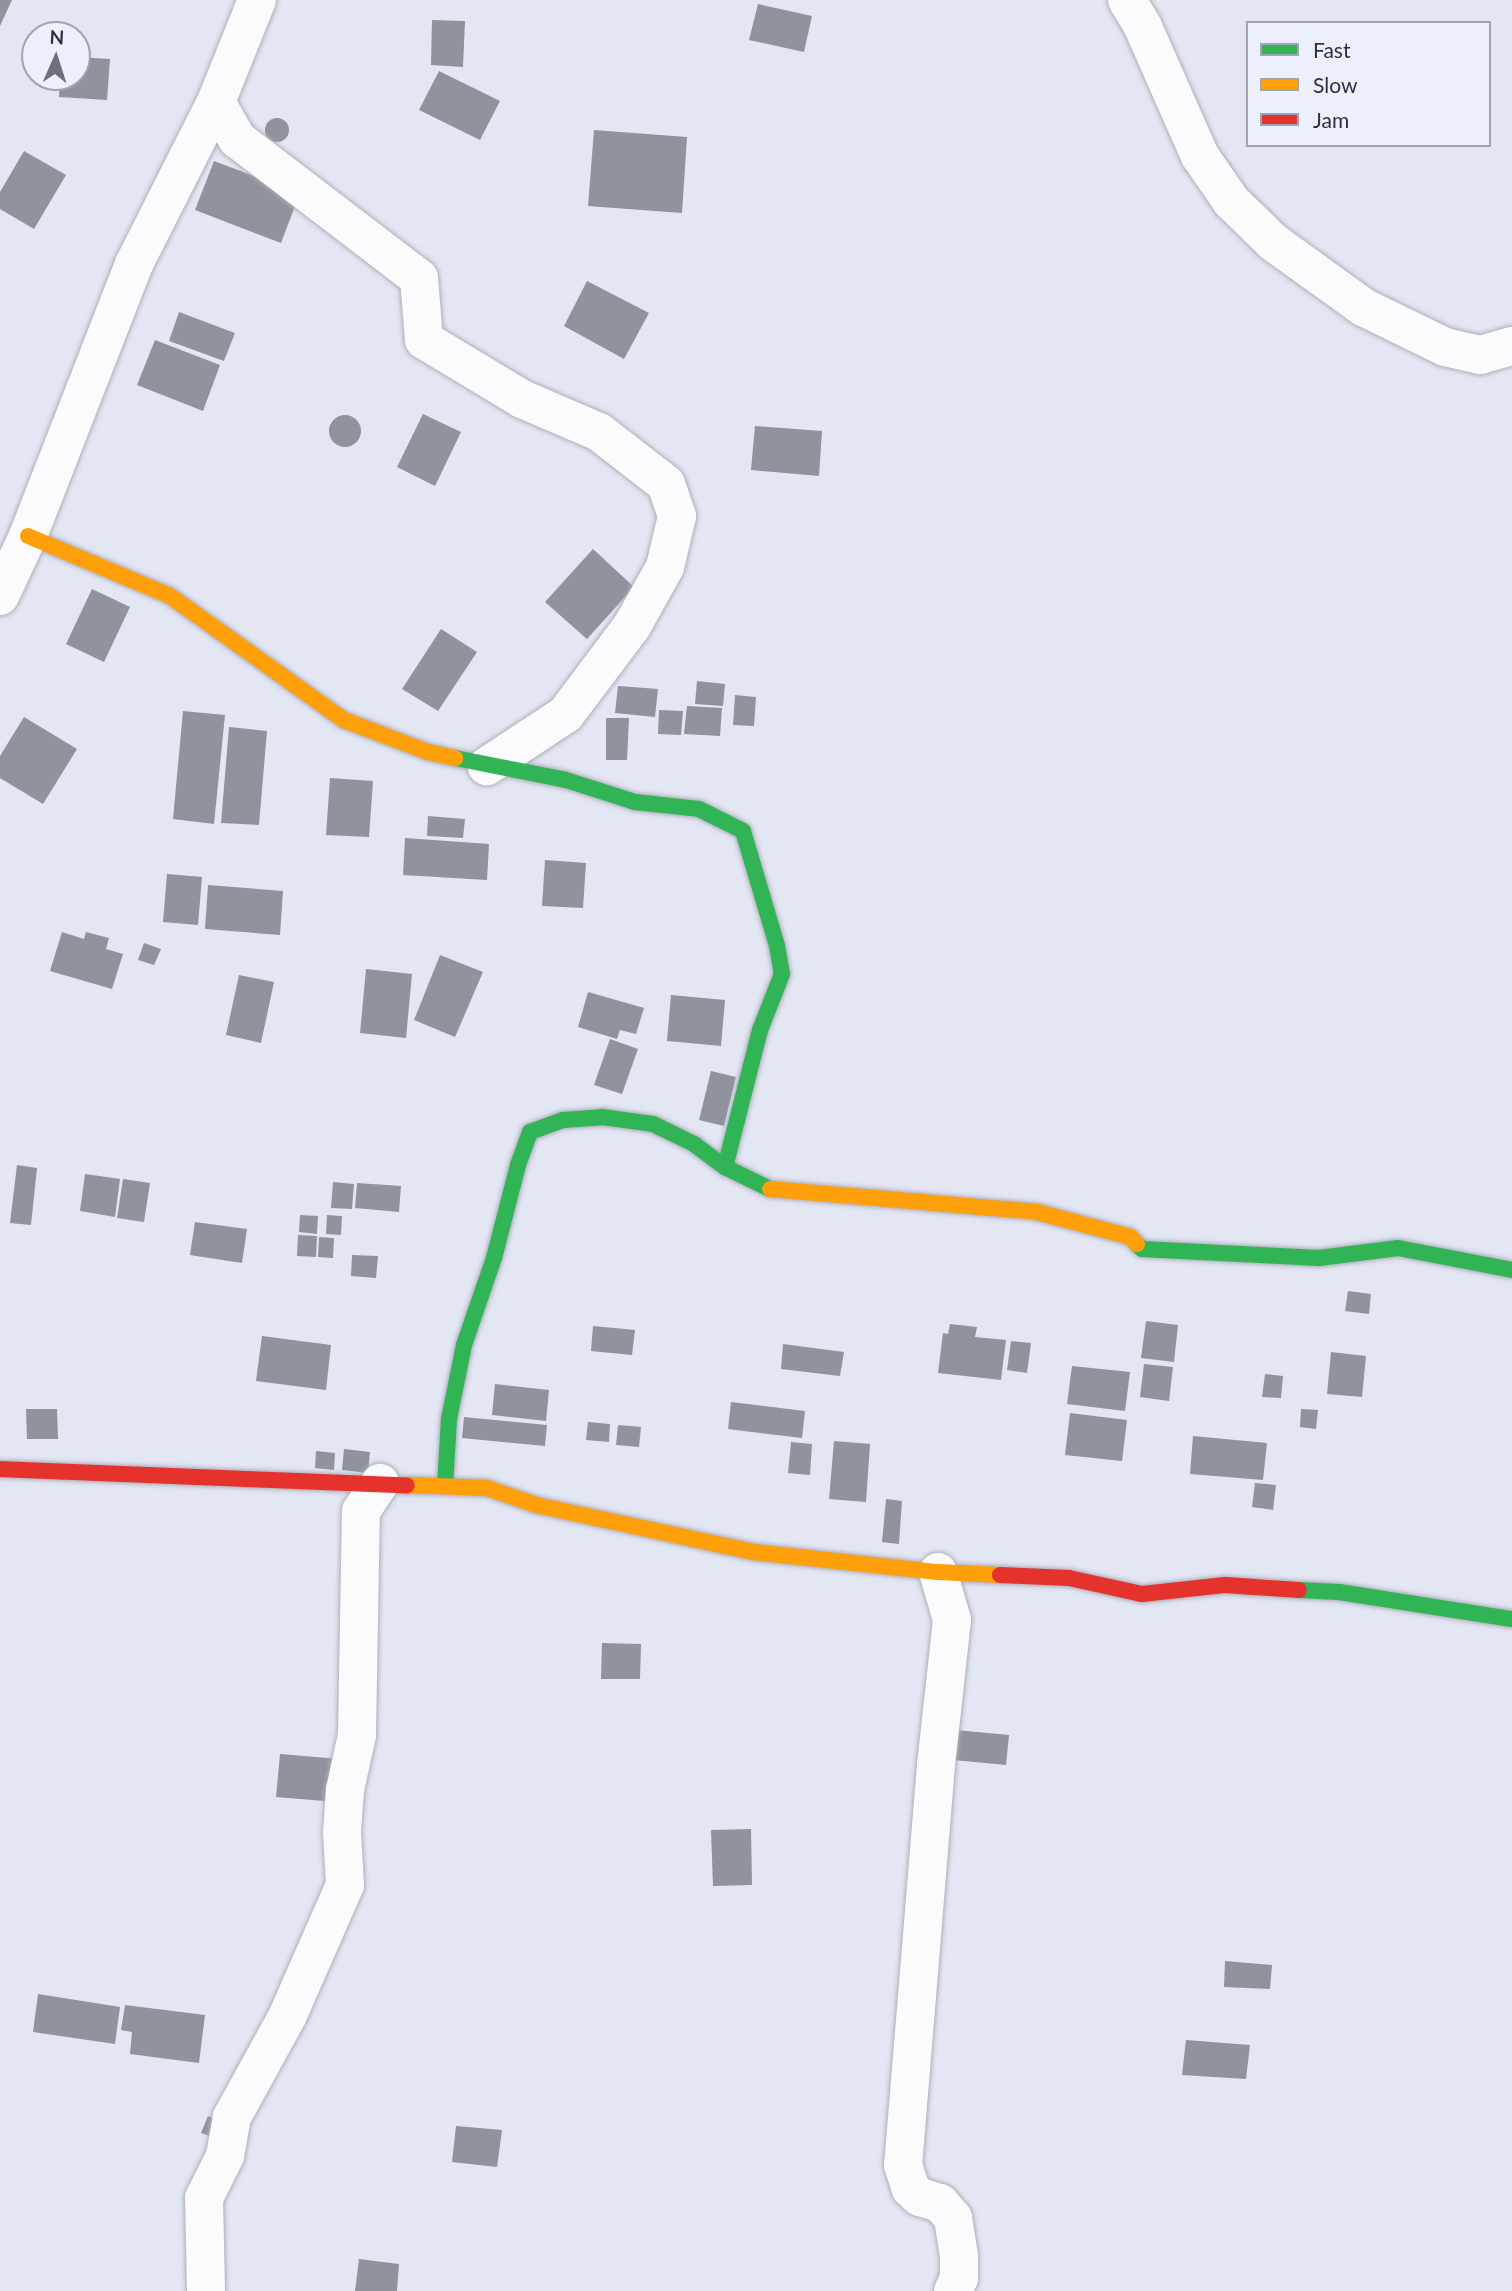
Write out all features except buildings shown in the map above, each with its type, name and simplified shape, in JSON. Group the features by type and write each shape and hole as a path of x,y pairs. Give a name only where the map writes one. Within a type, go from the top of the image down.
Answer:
{"street":[{"path":"0,596 28,536 134,264 216,102 257,0"},
{"path":"1127,0 1143,27 1200,156 1231,201 1273,242 1363,307 1445,347 1480,355 1512,346"},
{"path":"216,102 237,139 419,278 424,340 522,399 599,432 666,484 677,516 665,567 632,626 566,714 488,766"},
{"path":"28,536 170,596 344,720 428,752 566,780 635,802 699,809 743,831 777,946 782,974 760,1030 725,1167"},
{"path":"445,1486 449,1419 464,1345 530,1132 562,1120 602,1116 653,1124 694,1144 725,1167 767,1189 1037,1212 1130,1237 1142,1250 1320,1258 1398,1248 1512,1270"},
{"path":"0,1469 487,1488 536,1505 753,1552 938,1572 1069,1578 1142,1594 1225,1585 1339,1592 1512,1619"},
{"path":"206,2291 204,2198 225,2156 232,2117 287,2017 345,1885 345,1800 357,1735 361,1511 380,1483"},
{"path":"938,1572 952,1620 936,1765 903,2165 911,2189 920,2197 940,2203 953,2218 959,2257 959,2278 953,2291"}],"traffic: fast":[{"path":"455,758 566,780 635,802 699,809 743,831 777,946 782,974 760,1030 725,1167"},
{"path":"445,1486 449,1419 464,1345 494,1258 518,1165 530,1132 563,1120 602,1117 653,1124 694,1144 725,1167 770,1189"},
{"path":"1137,1244 1142,1249 1319,1258 1398,1248 1512,1270"},
{"path":"1299,1590 1339,1592 1512,1619"}],"traffic: slow":[{"path":"28,536 170,596 344,720 428,752 455,758"},
{"path":"770,1189 1037,1212 1130,1237 1137,1244"},
{"path":"407,1485 487,1488 536,1505 753,1552 938,1572 1000,1575"}],"traffic: jam":[{"path":"0,1469 407,1485"},
{"path":"1000,1575 1069,1578 1142,1594 1225,1585 1299,1590"}]}
